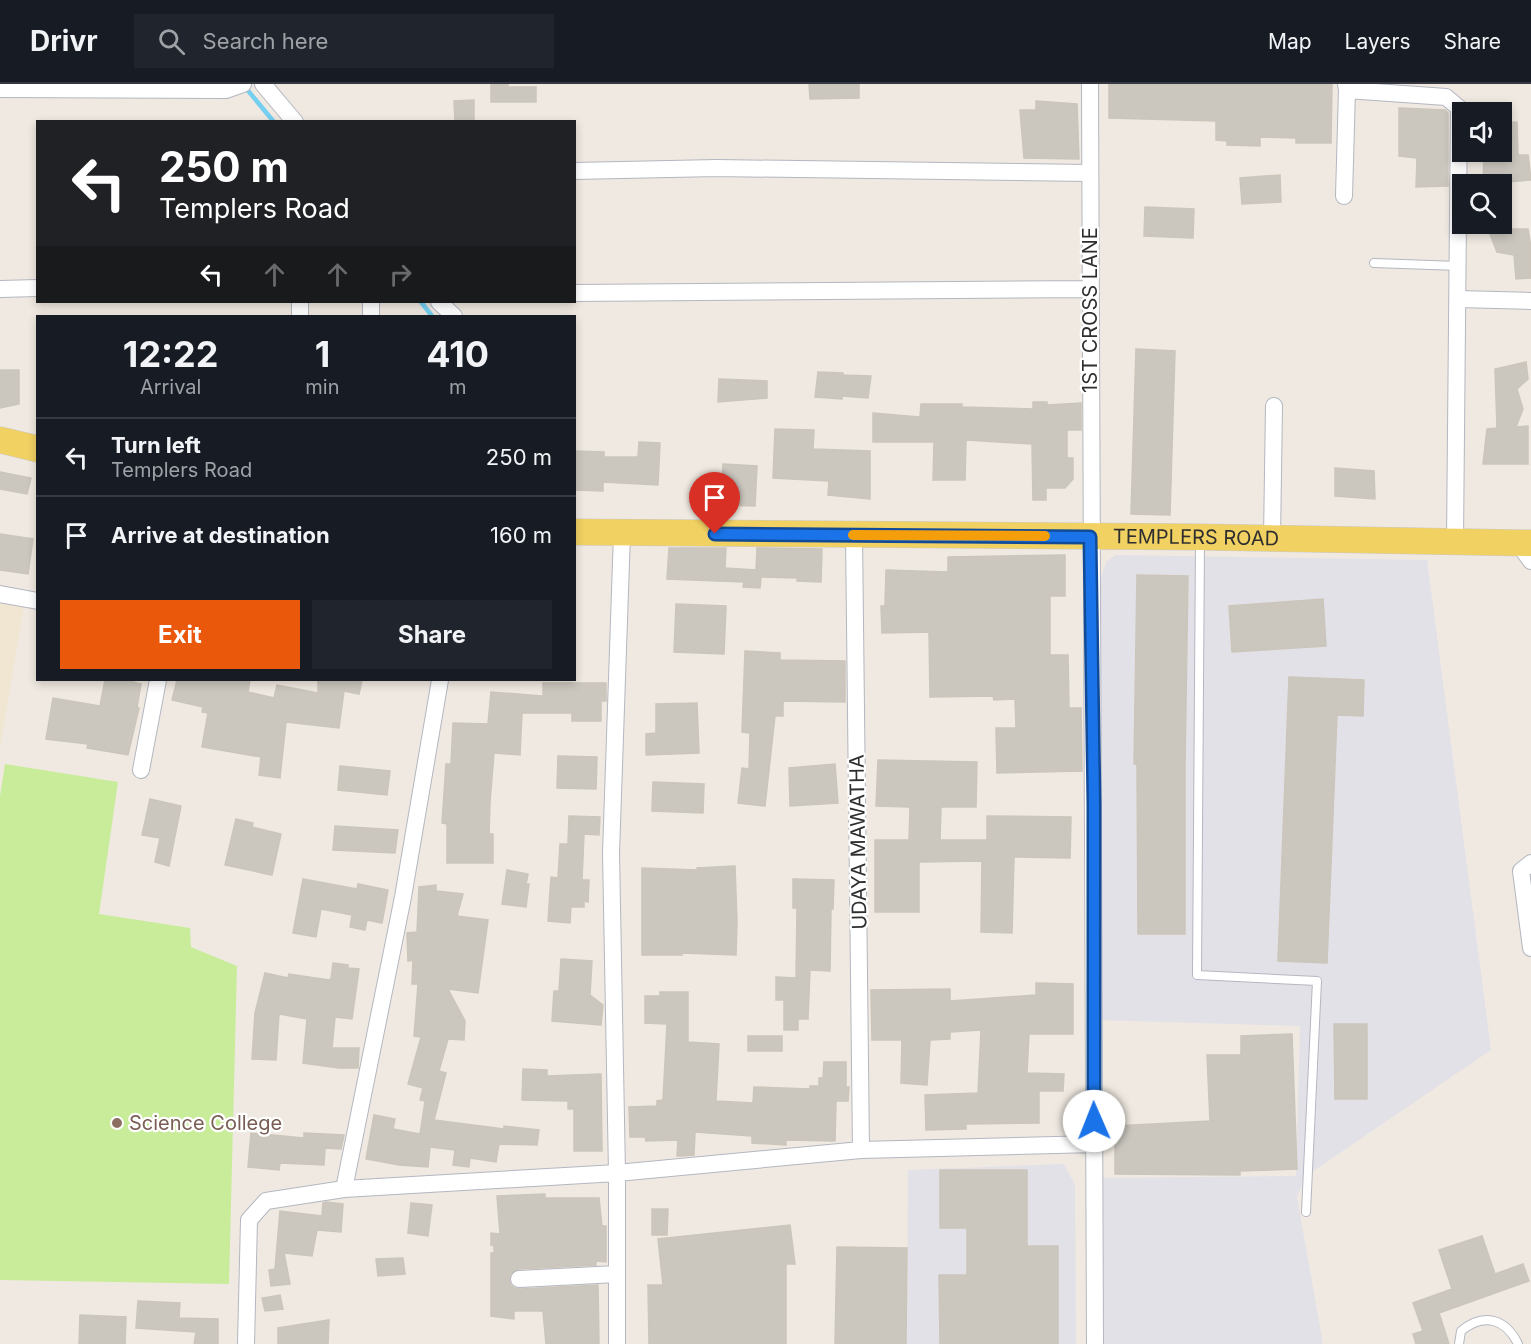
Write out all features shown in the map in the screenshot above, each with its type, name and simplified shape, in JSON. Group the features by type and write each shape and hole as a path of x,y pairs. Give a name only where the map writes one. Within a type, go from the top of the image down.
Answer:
{"main road":[{"path":"0,440 36,449"},
{"name":"TEMPLERS ROAD","path":"576,532 1200,537 1455,542 1526,549"}],"street":[{"path":"262,84 293,120"},
{"name":"1ST CROSS LANE","path":"1090,84 1095,1344"},
{"path":"0,89 226,90 240,86"},
{"path":"1344,196 1346,87 1446,97 1459,108 1455,542"},
{"path":"576,171 717,168 1090,173"},
{"path":"0,288 36,288"},
{"path":"576,293 1090,289"},
{"path":"1458,299 1531,301"},
{"path":"440,303 453,315"},
{"path":"1272,539 1274,406"},
{"path":"617,1344 617,1173 611,853 622,533"},
{"name":"UDAYA MAWATHA","path":"854,535 861,1150"},
{"path":"0,594 36,601"},
{"path":"141,770 158,681"},
{"path":"344,1189 403,897 440,681"},
{"path":"1531,863 1521,871 1531,948"},
{"path":"246,1344 249,1220 266,1200 344,1189 617,1173 861,1150 1095,1143"},
{"path":"519,1279 617,1274"}],"lane":[{"path":"1374,263 1459,266"},
{"path":"1200,537 1197,975 1317,981 1306,1212"},
{"path":"1459,1344 1461,1331 1471,1323 1483,1321 1502,1323 1513,1332 1518,1344"}],"shaded area":[{"path":"1116,555 1427,560 1491,1050 1306,1176 1297,1197 1323,1344 1099,1344 1100,1178 1296,1176 1300,1026 1098,1020 1096,592 1106,562"},
{"path":"0,602 24,606 0,748"},
{"path":"1064,1164 1075,1185 1076,1344 907,1344 908,1170"}],"green space":[{"name":"Science College","path":"5,764 118,782 99,914 190,928 191,947 237,966 229,1284 0,1280 0,796"}],"building":[{"path":"491,84 508,84 508,87 536,87 536,102 491,102"},
{"path":"809,84 859,84 859,98 810,99"},
{"path":"1109,84 1332,84 1331,143 1296,143 1296,138 1260,137 1260,146 1227,145 1227,141 1216,140 1216,121 1109,118"},
{"path":"474,100 474,120 455,120 454,101"},
{"path":"1036,101 1077,104 1079,159 1024,158 1020,110 1036,110"},
{"path":"1399,108 1445,110 1448,113 1448,186 1416,187 1417,158 1399,156"},
{"path":"1512,122 1517,122 1518,155 1528,155 1531,180 1512,182 1512,174 1483,174 1484,162 1512,162"},
{"path":"1280,175 1281,202 1242,204 1240,178"},
{"path":"1145,207 1194,209 1193,238 1144,236"},
{"path":"1512,229 1528,229 1531,248 1531,278 1516,279 1514,255 1497,252 1490,234 1512,234"},
{"path":"1136,349 1175,351 1170,515 1131,514"},
{"path":"1526,362 1528,379 1517,389 1523,409 1516,427 1528,426 1528,464 1483,464 1487,429 1497,428 1495,369"},
{"path":"0,370 19,370 19,404 0,408"},
{"path":"818,372 871,376 868,398 815,397"},
{"path":"719,379 767,381 767,398 718,402"},
{"path":"1033,402 1047,402 1047,405 1081,403 1081,430 1067,430 1067,458 1073,458 1073,479 1065,488 1046,488 1046,500 1033,500 1032,444 966,440 965,480 933,480 934,442 873,442 873,413 920,417 921,404 962,404 962,407 1033,409"},
{"path":"775,429 814,430 813,449 870,451 870,499 828,495 829,481 773,478"},
{"path":"639,442 660,443 658,485 603,482 603,491 576,490 576,451 604,452 604,457 638,457"},
{"path":"723,464 757,466 755,506 721,505"},
{"path":"1335,468 1374,471 1375,499 1335,496"},
{"path":"0,472 31,478 27,494 0,489"},
{"path":"0,534 33,539 28,574 0,570"},
{"path":"669,548 726,548 725,568 756,570 757,548 822,549 821,582 797,581 797,578 761,577 760,588 743,587 744,582 667,579"},
{"path":"1065,555 1065,596 1050,596 1050,655 1068,655 1069,708 1081,708 1082,771 997,773 996,728 1016,728 1015,699 994,700 993,696 930,697 929,632 882,633 881,606 885,606 886,570 948,572 948,557"},
{"path":"1137,575 1188,576 1185,934 1138,934 1137,764 1134,764"},
{"path":"1323,599 1326,646 1232,652 1229,606"},
{"path":"676,604 726,606 724,654 674,652"},
{"path":"745,651 780,653 780,660 845,661 845,702 783,701 783,716 775,716 765,806 738,803 742,768 749,769 750,733 742,732"},
{"path":"1289,677 1364,680 1363,716 1337,715 1327,963 1278,961"},
{"path":"105,681 130,681 141,684 137,708 139,708 128,755 87,748 88,744 46,739 53,698 100,706"},
{"path":"177,681 250,681 248,692 274,698 277,685 318,693 318,681 362,681 359,694 344,691 339,728 286,722 280,778 259,775 261,757 202,747 208,713 202,712 203,707 172,700"},
{"path":"543,683 606,683 606,701 601,701 601,721 572,721 572,713 522,713 520,755 494,753 489,834 493,834 493,863 447,863 447,824 442,823 446,764 451,764 453,723 488,724 491,692 543,696"},
{"path":"697,703 699,753 646,755 646,734 656,733 656,704"},
{"path":"558,756 597,757 596,789 557,788"},
{"path":"878,760 977,762 976,807 941,807 940,840 987,840 987,816 1071,817 1070,858 1014,857 1012,933 981,932 982,861 919,862 919,912 875,912 875,840 909,840 910,807 876,806"},
{"path":"835,764 838,803 790,806 789,768"},
{"path":"340,766 390,771 387,795 338,790"},
{"path":"653,782 704,784 703,813 652,811"},
{"path":"150,799 181,806 169,866 155,862 160,838 142,835"},
{"path":"569,816 600,817 599,835 584,834 582,880 589,880 588,902 584,901 584,907 571,907 570,923 548,921 551,877 558,878 560,844 568,844"},
{"path":"236,819 253,823 252,827 281,834 272,875 225,865"},
{"path":"335,826 398,830 395,853 333,850"},
{"path":"735,866 736,955 682,953 682,955 642,955 642,868 698,870 697,868"},
{"path":"507,870 528,874 526,907 502,904"},
{"path":"303,879 357,889 358,884 388,890 382,923 367,920 365,930 350,927 352,915 321,909 316,937 293,933"},
{"path":"793,879 834,880 830,971 810,970 808,1019 798,1019 798,1030 784,1030 784,1000 776,1000 776,977 796,978 797,908 793,908"},
{"path":"436,885 436,891 463,894 457,916 488,920 478,993 448,989 465,1021 464,1040 448,1039 439,1071 446,1073 434,1120 504,1129 504,1126 539,1130 537,1145 499,1144 496,1162 470,1158 469,1167 453,1165 455,1150 430,1147 428,1167 366,1159 374,1115 395,1119 393,1129 420,1134 425,1101 420,1100 423,1088 408,1084 421,1037 414,1036 418,984 412,984 413,960 408,961 407,933 417,932 419,887"},
{"path":"561,959 592,961 590,995 603,1005 601,1025 552,1021 554,991 559,991"},
{"path":"333,963 359,969 352,1019 335,1017 332,1048 359,1048 358,1068 303,1063 307,1019 279,1014 276,1060 252,1059 255,1013 265,973 288,978 289,974 329,980"},
{"path":"1036,983 1073,984 1073,1034 1029,1034 1027,1073 1064,1074 1063,1091 1039,1091 1039,1123 966,1124 966,1129 926,1130 925,1095 978,1093 981,1030 950,1032 950,1039 930,1040 927,1085 901,1083 902,1040 872,1040 871,990 950,989 950,1001 1036,995"},
{"path":"660,992 688,992 688,1042 719,1044 716,1101 753,1103 754,1087 810,1089 810,1086 819,1086 819,1078 823,1078 824,1062 846,1062 848,1101 836,1101 835,1141 786,1140 786,1145 752,1143 752,1136 695,1132 694,1155 677,1156 678,1140 646,1141 645,1137 630,1137 629,1107 657,1106 657,1101 663,1100 667,1024 645,1023 645,996 660,996"},
{"path":"1334,1024 1367,1024 1367,1099 1335,1099"},
{"path":"1292,1034 1297,1169 1240,1171 1240,1175 1115,1174 1115,1126 1210,1121 1207,1055 1241,1055 1241,1036"},
{"path":"748,1036 782,1036 782,1051 748,1051"},
{"path":"523,1069 547,1070 547,1076 601,1074 602,1151 574,1151 574,1109 568,1109 568,1101 522,1100"},
{"path":"251,1133 304,1138 304,1133 344,1135 341,1149 325,1148 324,1165 280,1163 279,1170 248,1167"},
{"path":"940,1170 1027,1170 1027,1246 1058,1246 1058,1344 940,1344 939,1275 967,1275 967,1228 940,1228"},
{"path":"545,1194 545,1198 599,1198 602,1226 606,1226 606,1262 596,1261 596,1265 518,1269 510,1274 510,1284 520,1289 598,1285 599,1344 546,1344 543,1311 514,1311 514,1319 491,1316 491,1253 494,1253 494,1246 491,1245 491,1233 500,1234 497,1196"},
{"path":"323,1203 343,1204 341,1232 317,1230 312,1256 284,1253 290,1284 271,1286 269,1270 275,1269 280,1211 322,1216"},
{"path":"411,1203 432,1205 428,1236 408,1233"},
{"path":"652,1209 668,1209 667,1235 652,1235"},
{"path":"790,1225 795,1264 786,1264 786,1344 649,1344 648,1285 663,1285 658,1239"},
{"path":"1482,1236 1495,1274 1523,1264 1529,1281 1439,1313 1449,1344 1416,1344 1413,1334 1423,1331 1413,1303 1452,1289 1439,1250"},
{"path":"837,1247 907,1248 906,1344 835,1344"},
{"path":"403,1258 405,1274 378,1276 376,1259"},
{"path":"280,1295 283,1309 265,1311 262,1298"},
{"path":"138,1301 180,1303 179,1318 218,1319 218,1344 194,1344 196,1332 136,1328"},
{"path":"80,1315 126,1317 125,1344 79,1344"},
{"path":"329,1320 328,1344 278,1344 278,1328"}],"waterway":[{"path":"245,87 272,120"},
{"path":"422,303 431,315"}],"slow traffic":[{"path":"853,535 1045,536"}],"place":[{"name":"Science College","path":"117,1123"}],"route":[{"path":"715,534 1090,537 1094,804 1094,1121"}]}
